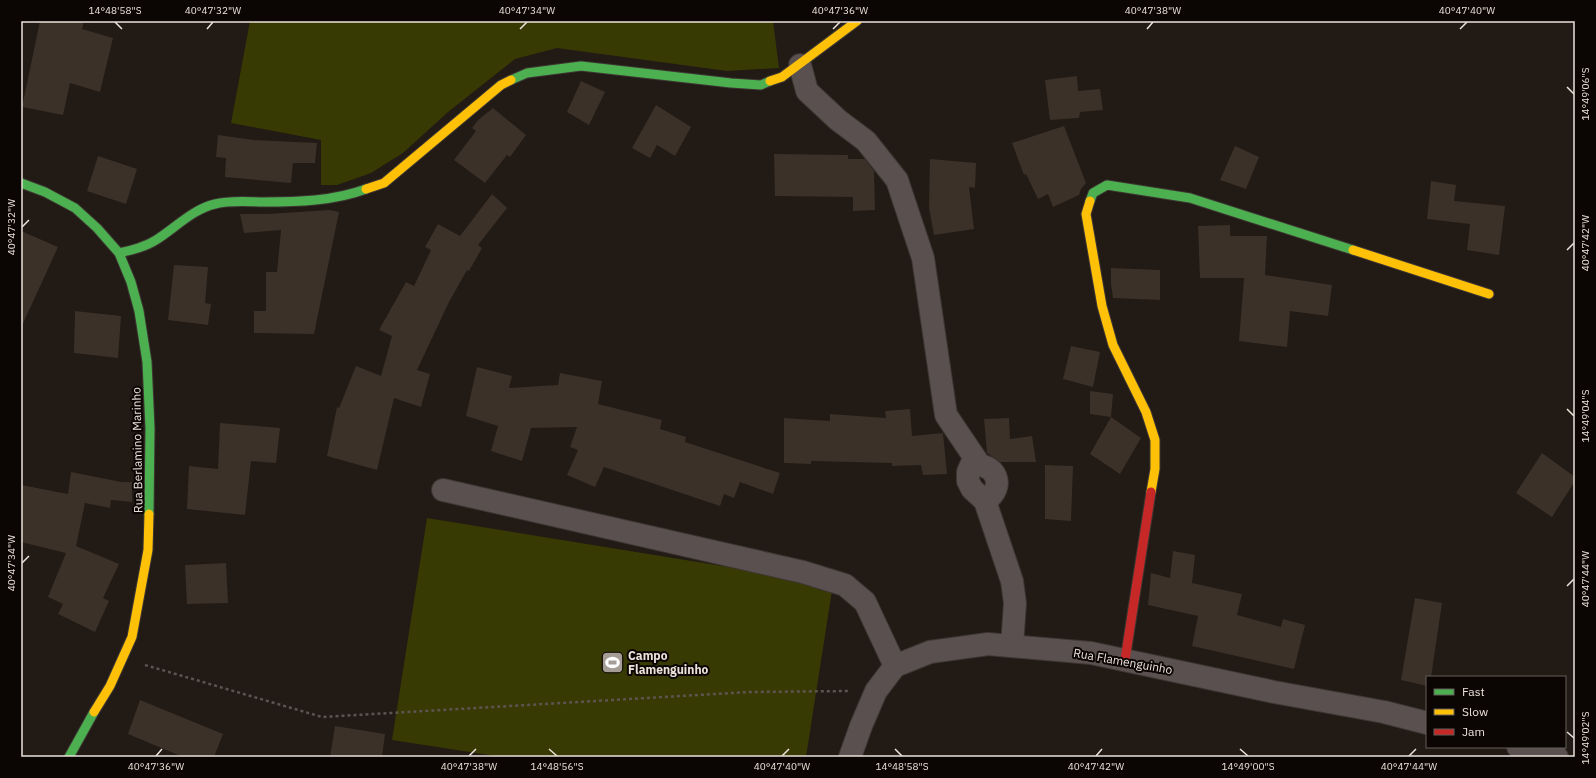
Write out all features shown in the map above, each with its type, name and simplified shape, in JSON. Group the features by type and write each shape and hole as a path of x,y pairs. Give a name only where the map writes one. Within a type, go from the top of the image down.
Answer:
{"street":[{"path":"119,253 134,250 155,241 193,214 214,204 227,202 305,200 350,195 384,183 501,85 527,73 581,66 761,85 782,77 857,21"},
{"path":"800,64 807,91 838,120 866,141 897,180 923,258 946,415 979,464 971,465 968,472 968,481 972,489 985,501 1012,581 1015,603 1012,646"},
{"name":"Rua Berlamino Marinho","path":"21,183 45,192 75,208 97,228 119,253 131,282 140,318 146,362 150,428 148,550 132,637 110,686 91,716 69,757"},
{"path":"1125,660 1155,469 1155,440 1146,412 1113,345 1102,306 1086,214 1093,193 1107,186 1190,198 1489,294"},
{"path":"443,490 803,572 845,585 866,602 895,666 876,691 850,757"},
{"name":"Rua Flamenguinho","path":"895,666 930,652 988,644 1091,653 1274,692 1384,712 1426,724"},
{"path":"1522,748 1557,757"}],"path":[{"path":"123,659 322,717 749,692 876,691"}],"shaded area":[{"path":"250,21 773,21 779,68 727,71 557,48 515,59 448,112 403,153 371,173 337,185 321,185 321,140 231,123"},
{"name":"Campo Flamenguinho","path":"427,518 833,584 806,757 502,757 392,740"}],"building":[{"path":"40,21 84,21 82,29 113,38 100,92 70,83 63,115 22,107"},
{"path":"1077,76 1078,91 1100,89 1103,110 1080,112 1079,118 1050,120 1045,80"},
{"path":"581,81 605,92 589,125 567,112"},
{"path":"656,105 691,127 675,156 657,145 650,158 632,148"},
{"path":"493,108 526,135 510,157 507,155 485,183 454,160 476,131 472,128 478,120"},
{"path":"1064,126 1086,183 1081,189 1079,195 1053,207 1048,194 1038,199 1026,174 1024,175 1012,143"},
{"path":"218,135 253,140 317,143 315,163 293,163 291,183 225,177 226,158 216,157"},
{"path":"1235,146 1259,157 1246,189 1220,180"},
{"path":"774,154 848,155 848,159 865,159 874,171 875,210 853,211 853,197 775,196"},
{"path":"98,156 137,169 126,204 87,191"},
{"path":"930,159 976,163 975,188 969,187 974,229 934,235 929,208"},
{"path":"1431,181 1456,185 1454,201 1505,206 1499,255 1467,250 1470,224 1427,219"},
{"path":"492,194 507,208 478,245 482,248 469,271 467,270 449,302 417,370 430,374 421,407 394,398 377,470 327,456 337,407 339,408 356,366 381,376 392,336 379,330 406,282 414,286 431,250 425,247 438,224 460,236"},
{"path":"330,210 339,212 314,334 254,333 254,311 266,311 266,272 277,272 281,230 244,233 240,214"},
{"path":"1230,225 1230,236 1267,236 1265,275 1332,285 1328,316 1290,311 1287,347 1239,341 1244,278 1200,278 1198,226"},
{"path":"21,231 58,247 21,328"},
{"path":"174,265 208,267 205,303 211,304 208,325 168,320"},
{"path":"1111,268 1160,270 1160,300 1113,298"},
{"path":"75,311 121,316 118,358 74,353"},
{"path":"1071,346 1100,352 1093,387 1063,379"},
{"path":"477,367 512,376 509,388 558,385 560,373 602,381 598,404 662,420 660,429 686,437 685,442 780,473 773,494 740,482 734,498 724,494 720,506 604,467 595,487 567,475 578,450 570,447 577,427 531,428 522,461 491,451 498,426 466,416"},
{"path":"1090,391 1113,394 1111,417 1090,414"},
{"path":"910,409 912,436 943,433 947,474 923,475 921,465 892,466 892,463 811,461 811,464 784,463 784,418 830,421 830,414 886,418 885,411"},
{"path":"1111,417 1141,438 1120,474 1090,454"},
{"path":"1009,418 1010,439 1032,436 1036,462 1000,462 987,453 984,419"},
{"path":"220,423 280,428 276,463 251,461 245,515 187,509 189,466 218,469"},
{"path":"1542,453 1575,477 1575,481 1552,517 1516,493"},
{"path":"1045,465 1073,466 1071,521 1045,519"},
{"path":"71,472 121,482 132,482 132,502 111,500 110,508 85,503 76,546 119,564 103,598 109,601 95,632 58,614 63,604 48,597 66,553 21,542 21,485 68,494"},
{"path":"1173,551 1195,555 1192,583 1242,594 1237,615 1281,627 1283,619 1305,625 1294,669 1192,646 1198,616 1148,605 1151,573 1170,578"},
{"path":"226,563 228,603 187,604 185,565"},
{"path":"1415,598 1442,603 1431,676 1426,676 1426,686 1401,680"},
{"path":"140,700 223,734 214,757 183,757 128,734"},
{"path":"335,726 385,734 382,757 330,757"}],"traffic: fast":[{"path":"511,80 527,73 581,66 731,83 761,85 770,81"},
{"path":"21,183 45,192 75,208 97,228 119,253 131,282 139,311 147,362 150,428 149,514"},
{"path":"1090,201 1093,193 1107,185 1190,198 1353,250"},
{"path":"119,253 138,248 152,242 192,214 207,206 233,202 315,200 341,196 366,189"},
{"path":"69,757 94,712"}],"traffic: slow":[{"path":"770,81 782,77 857,21"},
{"path":"366,189 384,183 501,85 511,80"},
{"path":"1090,201 1086,214 1102,306 1113,345 1146,412 1155,440 1155,469 1151,492"},
{"path":"1353,250 1489,294"},
{"path":"94,712 110,686 132,637 148,550 149,514"}],"traffic: jam":[{"path":"1125,660 1151,492"}],"place":[{"name":"Campo Flamenguinho","path":"613,662"}]}
